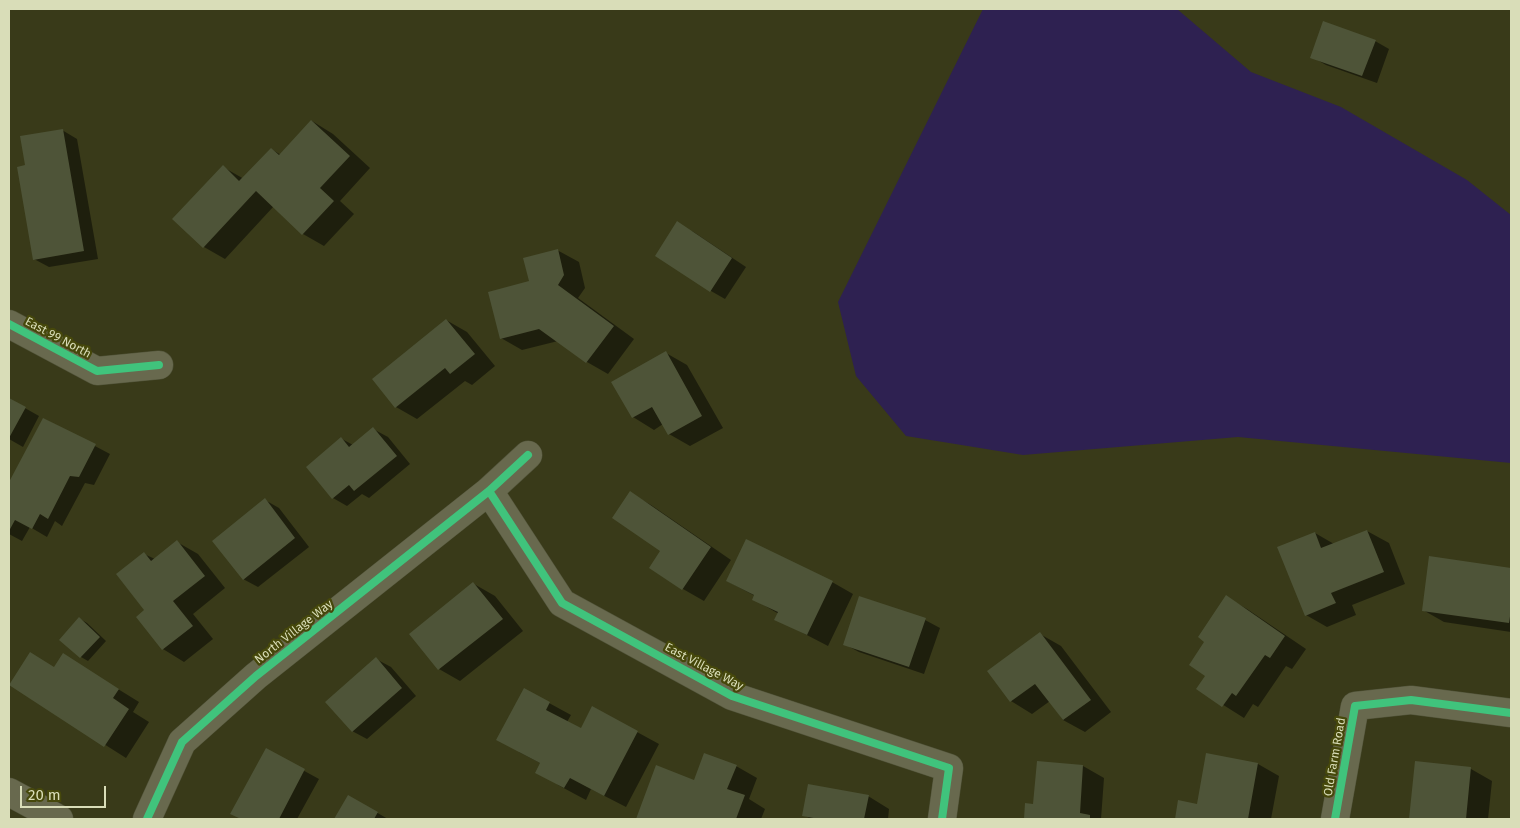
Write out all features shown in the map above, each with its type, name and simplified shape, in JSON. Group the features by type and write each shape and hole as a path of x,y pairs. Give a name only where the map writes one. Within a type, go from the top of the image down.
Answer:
{"street":[{"name":"East 99 North","path":"9,324 98,371 159,365"},
{"name":"North Village Way","path":"147,819 182,742 256,676 489,491 528,455"},
{"name":"East Village Way","path":"489,491 562,603 732,696 949,768 942,819"},
{"name":"Old Farm Road","path":"1335,819 1355,706 1411,700 1511,713"},
{"path":"9,792 59,819"}],"shaded area":[{"path":"983,9 1177,9 1251,72 1341,107 1467,180 1511,215 1511,463 1238,437 1023,455 906,436 856,376 838,302"}],"building":[{"path":"1323,21 1376,40 1362,76 1310,58"},
{"path":"311,120 350,156 320,188 334,201 302,235 256,191 203,248 172,219 223,165 239,181 271,148 279,155"},
{"path":"63,129 84,251 33,260 17,167 25,165 20,136"},
{"path":"677,221 732,258 710,292 655,256"},
{"path":"558,249 564,275 558,285 614,326 586,363 539,329 500,339 488,292 529,281 523,258"},
{"path":"446,319 475,354 450,374 445,368 395,408 372,379"},
{"path":"666,351 702,416 668,435 652,407 632,418 611,382"},
{"path":"9,398 26,407 9,438"},
{"path":"43,418 96,444 79,477 70,476 48,519 40,514 32,529 15,520 9,531 9,482"},
{"path":"373,427 397,456 354,491 349,485 332,499 306,467 341,437 349,447"},
{"path":"630,491 711,547 682,590 649,568 660,551 612,518"},
{"path":"265,498 295,538 243,580 212,541"},
{"path":"1367,530 1384,572 1331,593 1336,603 1305,616 1277,547 1315,532 1321,548"},
{"path":"746,539 833,581 807,635 774,620 778,612 752,600 754,595 726,581"},
{"path":"177,540 205,576 173,601 193,626 162,650 136,617 144,610 116,574 144,552 151,561"},
{"path":"1429,556 1511,568 1511,610 1509,623 1422,611"},
{"path":"473,582 503,619 438,670 409,634"},
{"path":"1226,595 1285,636 1270,658 1265,655 1236,696 1232,693 1222,707 1196,689 1205,676 1189,665 1204,642 1198,637"},
{"path":"859,596 926,618 909,667 843,645"},
{"path":"79,617 100,637 80,658 59,640"},
{"path":"1040,632 1091,700 1063,720 1035,684 1010,702 987,671"},
{"path":"30,652 54,667 63,653 119,689 113,698 129,709 104,747 9,685"},
{"path":"376,657 402,688 352,732 325,702"},
{"path":"524,688 550,702 546,710 581,728 592,706 638,731 604,796 570,778 564,788 535,773 540,763 496,740"},
{"path":"266,748 305,769 279,819 241,819 230,814"},
{"path":"704,753 737,765 727,789 745,795 736,819 636,819 656,765 694,780"},
{"path":"1206,753 1258,763 1248,819 1175,819 1178,800 1197,804"},
{"path":"1037,761 1083,765 1080,813 1090,815 1090,819 1024,819 1025,803 1033,804"},
{"path":"1415,761 1471,767 1466,819 1409,819"},
{"path":"808,784 869,795 864,819 819,819 802,816"},
{"path":"348,795 378,812 374,819 334,819"}],"cycle path":[{"path":"9,324 97,371 159,365"},
{"path":"147,819 182,742 256,676 489,491 528,455"},
{"path":"489,491 562,603 732,696 949,768 942,819"},
{"path":"1335,819 1355,706 1411,700 1511,713"}]}
